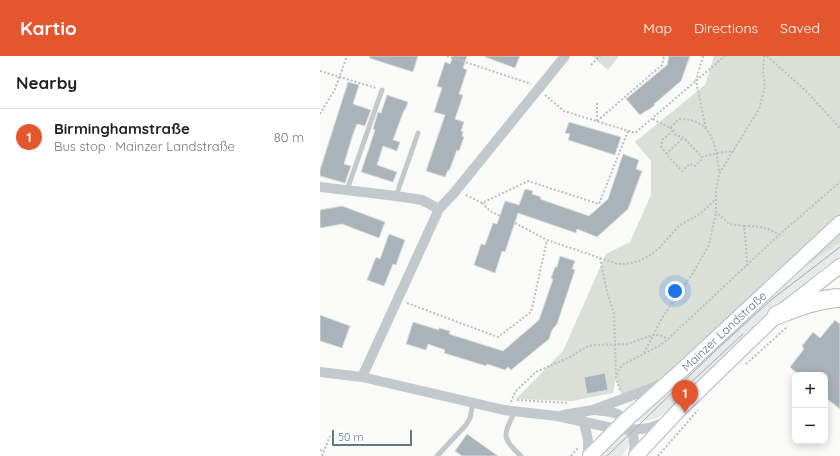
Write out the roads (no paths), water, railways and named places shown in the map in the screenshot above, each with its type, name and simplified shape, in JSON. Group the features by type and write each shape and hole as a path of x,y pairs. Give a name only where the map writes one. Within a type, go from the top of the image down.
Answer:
{"highway":[{"path":"784,319 807,303 840,298"}],"main road":[{"name":"Mainzer Landstraße","path":"589,456 625,426 682,370 840,222"},
{"name":"Mainzer Landstraße","path":"635,456 668,421 784,319 807,290 840,266"}],"street":[{"path":"362,377 439,209 454,193 565,56"},
{"path":"320,187 422,200 439,209"},
{"path":"557,416 593,410 623,399 652,388 682,370"},
{"path":"320,372 362,377 513,411 557,416 583,421 650,428 668,421"},
{"path":"593,410 616,413 635,445 635,456"},
{"path":"583,421 588,441 589,456"}],"lane":[{"path":"347,190 382,90"},
{"path":"396,196 418,133"},
{"path":"437,456 466,425 470,418 473,403"},
{"path":"513,411 505,437 507,442 521,456"}],"tram line":[{"path":"607,456 713,353 771,300 840,247"},
{"path":"687,386 743,334"}],"place":[{"name":"Birminghamstraße","path":"685,413"}]}
